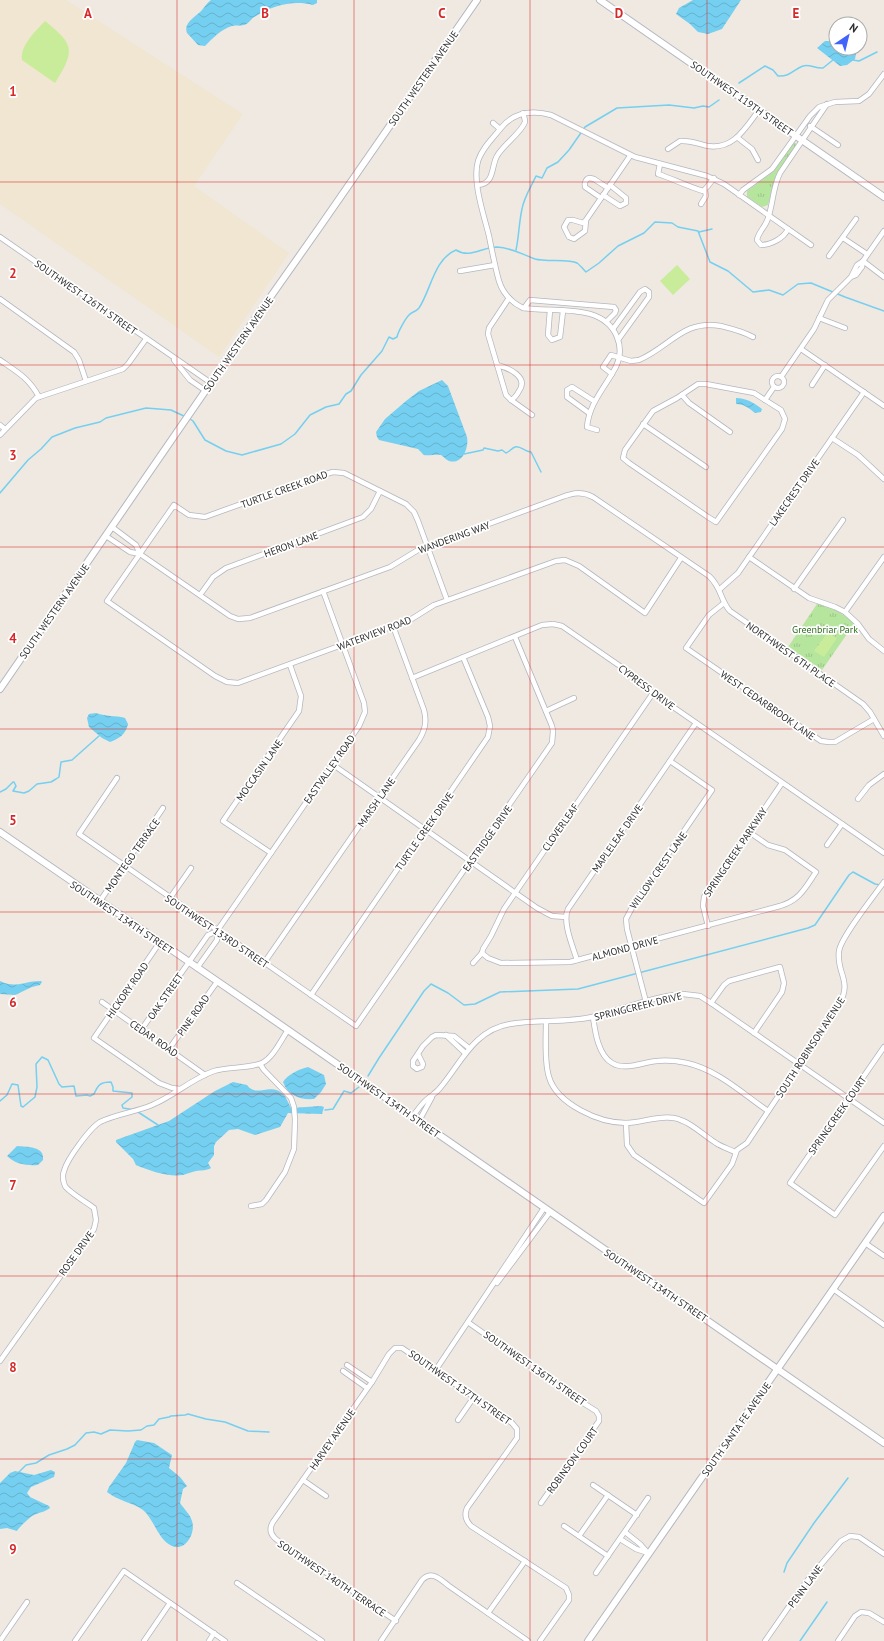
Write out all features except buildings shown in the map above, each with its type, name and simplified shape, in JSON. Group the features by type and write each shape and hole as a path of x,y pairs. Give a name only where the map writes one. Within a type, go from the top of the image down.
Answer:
{"main road":[{"name":"SOUTH WESTERN AVENUE","path":"0,689 477,0"},
{"name":"SOUTHWEST 119TH STREET","path":"600,0 884,197"},
{"name":"SOUTHWEST 134TH STREET","path":"0,832 884,1443"},
{"name":"SOUTH SANTA FE AVENUE","path":"588,1641 884,1216"}],"street":[{"path":"739,195 743,190 772,169 796,135 819,107 835,102 859,101 869,94 884,74"},
{"path":"788,229 782,237 767,244 760,244 757,238 769,216 773,191 778,175 827,104"},
{"path":"668,149 680,141 711,146 724,145 738,138 759,110"},
{"path":"597,430 586,427 589,413 594,401 612,374 619,357 618,340 613,329 606,322 594,315 524,308 515,304 500,287 478,185 477,168 480,157 506,123 523,113 534,112 551,115 630,156 714,178 811,245"},
{"path":"478,185 483,184 488,180 493,172 494,162 497,155 523,125 525,120 523,113"},
{"path":"493,123 500,129"},
{"path":"806,123 838,145"},
{"path":"738,138 752,150 758,160"},
{"path":"586,220 583,223 568,220 564,227 569,237 574,239 584,232 586,220 630,156"},
{"path":"660,164 658,174 672,178 683,185 703,191 705,190"},
{"path":"588,178 594,179 609,186 625,196 626,203 620,206 602,197 585,187 585,182 588,178"},
{"path":"701,204 706,196 705,190 714,178"},
{"path":"829,256 856,219"},
{"path":"781,377 814,329 828,300 851,277 856,275 862,267 863,261 867,254 884,230"},
{"name":"SOUTHWEST 126TH STREET","path":"0,237 211,384"},
{"path":"843,238 867,254"},
{"path":"863,261 884,277"},
{"path":"460,271 495,265"},
{"path":"613,329 640,292 645,289 649,292 649,297 618,340"},
{"path":"509,298 488,329 488,334 506,395 532,415"},
{"path":"0,299 74,352 79,360 86,381"},
{"path":"524,308 530,300 614,307 616,310 615,313 606,322"},
{"path":"550,310 548,335 552,340 560,336 563,311"},
{"path":"819,318 846,328"},
{"path":"612,374 603,367 611,355 630,361 639,360 685,330 702,325 741,330 753,338"},
{"path":"0,435 29,404 39,397 122,369 128,364 146,339"},
{"path":"801,349 884,406"},
{"name":"SOUTHWEST 126TH STREET","path":"172,357 190,380 206,391"},
{"path":"0,360 27,379 39,397"},
{"path":"497,365 508,369 522,380 522,388 511,400"},
{"path":"812,385 825,365"},
{"path":"774,387 772,382 773,380 776,376 781,377"},
{"path":"774,387 780,388 784,384 784,379 781,377"},
{"path":"698,384 749,391 781,410 785,419 783,425 716,522 623,458 625,450 651,413 657,407 682,395 698,384"},
{"path":"589,413 567,397 567,390 572,387 594,401"},
{"path":"765,400 774,387"},
{"name":"LAKECREST DRIVE","path":"720,589 735,576 749,557 864,392"},
{"path":"682,395 689,403 730,432"},
{"path":"643,424 706,467"},
{"path":"0,425 5,429"},
{"path":"832,438 858,455 884,479"},
{"name":"TURTLE CREEK ROAD","path":"140,554 174,505 189,515 205,517 333,472 344,473 406,504 412,509 416,515 447,600"},
{"name":"HERON LANE","path":"200,595 213,577 226,568 362,517 368,512 380,491"},
{"name":"WANDERING WAY","path":"106,536 130,552 140,554 230,616 242,619 258,616 390,567 413,552 562,497 580,493 593,497 701,571"},
{"path":"794,589 842,520"},
{"name":"WANDERING WAY","path":"112,527 136,545 140,554"},
{"name":"WATERVIEW ROAD","path":"140,554 107,601 215,676 227,682 238,683 410,620 430,607 447,600 551,562 565,560 579,566 645,613 681,558"},
{"path":"749,557 809,598 845,612 858,624 873,643 884,651"},
{"path":"845,612 884,557"},
{"name":"NORTHWEST 6TH PLACE","path":"701,571 713,580 720,589 724,603 734,615 863,704 884,736"},
{"name":"EASTVALLEY ROAD","path":"189,962 208,935 217,931 359,726 365,712 364,703 323,591"},
{"name":"WEST CEDARBROOK LANE","path":"724,603 709,616 686,648 821,741 835,742 874,719"},
{"name":"CYPRESS DRIVE","path":"412,678 546,624 562,626 630,673 653,693 884,853"},
{"name":"MARSH LANE","path":"264,963 379,798 425,729 425,716 393,626"},
{"name":"EASTRIDGE DRIVE","path":"356,1026 552,743 553,731 546,710 515,637"},
{"name":"TURTLE CREEK DRIVE","path":"310,994 482,747 489,734 490,726 488,717 463,658"},
{"name":"MOCCASIN LANE","path":"271,853 223,821 299,711 301,696 290,664"},
{"name":"CLOVERLEAF","path":"473,963 482,953 501,914 515,892 653,693"},
{"path":"546,710 574,698"},
{"name":"MAPLELEAF DRIVE","path":"566,917 570,905 696,723"},
{"name":"WILLOW CREST LANE","path":"646,1002 626,923 628,913 712,790 670,760"},
{"path":"332,764 548,914 556,917 566,917 577,960"},
{"path":"858,799 869,785 884,774"},
{"name":"SOUTHWEST 133RD STREET","path":"117,778 79,834 356,1026"},
{"name":"SPRINGCREEK PARKWAY","path":"708,926 703,906 704,897 782,783"},
{"name":"MONTEGO TERRACE","path":"100,901 164,808"},
{"path":"827,845 842,824"},
{"name":"ALMOND DRIVE","path":"482,953 492,960 501,963 565,963 708,926 767,907 794,901 802,893 816,872 785,850 768,845 749,832"},
{"path":"170,898 191,868"},
{"name":"SOUTH ROBINSON AVENUE","path":"626,1123 627,1145 631,1152 704,1203 732,1164 736,1152 747,1143 790,1081 799,1064 844,996 846,983 839,961 840,947 884,882"},
{"name":"EASTVALLEY ROAD","path":"197,968 217,940 217,931"},
{"name":"HICKORY ROAD","path":"160,942 94,1038 159,1083 172,1088 180,1089"},
{"name":"OAK STREET","path":"141,1030 189,962"},
{"path":"711,1003 724,985 729,981 780,967 784,988 754,1033"},
{"name":"PINE ROAD","path":"169,1049 217,982"},
{"name":"SPRINGCREEK DRIVE","path":"413,1116 424,1102 443,1085 469,1048 482,1036 504,1025 522,1022 576,1020 683,994 700,996 711,1003 884,1123"},
{"name":"CEDAR ROAD","path":"102,1002 205,1075"},
{"path":"593,1017 602,1052 611,1063 623,1066 657,1061 688,1063 711,1072 768,1111"},
{"path":"546,1022 548,1073 551,1084 556,1092 588,1114 610,1122 626,1123 663,1117 676,1118 687,1123 723,1148 736,1152"},
{"path":"180,1089 205,1075 229,1067 260,1064 270,1056 288,1030"},
{"path":"418,1054 423,1046 436,1035 451,1035 469,1048"},
{"path":"446,1035 465,1053"},
{"name":"SPRINGCREEK COURT","path":"884,1047 790,1183 835,1215 884,1146"},
{"path":"251,1206 262,1204 266,1200 285,1172 294,1149 294,1107 289,1096 260,1064"},
{"name":"ROSE DRIVE","path":"0,1361 90,1235 96,1224 94,1208 69,1190 64,1184 63,1176 67,1163 86,1137 98,1124 105,1120 151,1106 180,1089"},
{"name":"SPRINGCREEK DRIVE","path":"419,1121 432,1096"},
{"path":"435,1371 486,1297 509,1268 547,1210"},
{"path":"865,1243 884,1256"},
{"path":"833,1289 884,1325"},
{"name":"SOUTHWEST 136TH STREET","path":"469,1323 580,1401 594,1409 599,1416"},
{"name":"SOUTHWEST 137TH STREET","path":"398,1348 405,1349 435,1371 512,1422 515,1426 517,1438 467,1508 466,1518 471,1526 525,1561"},
{"name":"HARVEY AVENUE","path":"271,1533 270,1528 273,1522 368,1388 389,1354 398,1348"},
{"path":"347,1365 372,1382"},
{"path":"343,1371 368,1388"},
{"path":"351,1376 355,1371"},
{"path":"458,1420 474,1397"},
{"name":"ROBINSON COURT","path":"541,1503 598,1424 599,1416"},
{"path":"303,1480 326,1496"},
{"path":"593,1485 636,1515"},
{"path":"579,1536 608,1495"},
{"path":"596,1573 648,1498"},
{"path":"564,1526 608,1556"},
{"path":"624,1532 640,1544 648,1553"},
{"name":"SOUTHWEST 140TH TERRACE","path":"271,1533 276,1541 289,1548 396,1621"},
{"name":"PENN LANE","path":"764,1641 812,1574 838,1542 850,1536 859,1537 884,1554"},
{"path":"620,1538 636,1549 648,1553"},
{"path":"488,1613 525,1561 564,1586 569,1594 567,1604 540,1641"},
{"path":"75,1641 124,1572 225,1641"},
{"path":"381,1641 396,1621 422,1580 430,1575 439,1578 528,1641"},
{"path":"237,1583 322,1641"},
{"path":"0,1641 27,1602"},
{"path":"144,1641 170,1603"},
{"path":"838,1641 855,1616 863,1611 884,1622"},
{"path":"209,1641 214,1633"}],"shaded area":[{"path":"0,0 66,0 243,114 194,186 289,253 219,357 0,204"}],"green space":[{"path":"45,21 62,36 69,49 69,56 55,83 22,60 23,49 33,34"},
{"path":"794,143 796,143 796,145 776,175 768,205 762,207 747,197 747,191 773,172"},
{"path":"677,265 690,279 673,295 660,281"},
{"name":"Greenbriar Park","path":"817,604 837,611 854,624 822,670 788,647"},
{"path":"828,632 837,638 824,657 814,651"}],"water":[{"path":"211,0 317,0 317,3 313,5 291,3 277,6 254,17 246,24 224,29 205,46 198,45 187,33 186,29 188,23"},
{"path":"693,0 741,0 722,29 708,34 698,32 676,14 679,8"},
{"path":"825,41 828,41 828,56 856,56 855,59 847,65 840,66 817,48"},
{"path":"442,380 448,386 467,437 466,450 461,458 454,462 449,461 441,455 424,455 418,449 379,440 376,432 385,419 419,391"},
{"path":"736,398 744,399 753,403 762,409 761,412 755,413 744,406 736,404"},
{"path":"96,713 125,718 128,724 126,731 119,738 110,742 102,738 89,727 87,718 89,714"},
{"path":"0,981 16,985 35,981 42,982 40,985 15,995 0,994"},
{"path":"308,1067 324,1075 326,1084 314,1099 299,1098 291,1094 283,1082 287,1077 301,1069"},
{"path":"233,1082 247,1085 251,1089 255,1090 269,1089 280,1092 285,1096 291,1108 324,1107 322,1114 288,1113 280,1127 255,1135 238,1129 229,1130 216,1142 214,1146 214,1155 208,1163 211,1168 194,1171 183,1175 159,1173 136,1165 133,1159 116,1142 116,1140 169,1121 215,1091"},
{"path":"17,1146 30,1147 38,1150 43,1155 43,1160 38,1165 25,1165 10,1159 7,1156"},
{"path":"137,1440 154,1443 172,1455 169,1468 180,1477 187,1486 183,1489 180,1503 191,1518 193,1530 189,1540 182,1546 172,1546 167,1543 143,1510 107,1492 126,1463"},
{"path":"51,1470 55,1472 54,1477 31,1487 27,1493 30,1497 49,1506 50,1508 32,1516 17,1531 7,1528 0,1529 0,1483 10,1473 15,1471 34,1475"}],"waterway":[{"path":"853,60 859,61 877,52"},
{"path":"739,83 765,66 773,70 778,76 782,76 789,74 803,66 823,68 833,60"},
{"path":"516,250 523,205 536,176 542,178 547,168 558,162 569,150 585,127 617,108 669,105 694,108 703,106 709,107 719,100"},
{"path":"190,419 193,421 205,440 226,451 242,455 281,444 295,434 310,415 326,407 339,404 346,394 351,391 361,375 382,351 389,337 393,339 397,337 407,317 419,308 443,260 456,250 471,253 492,247 503,248 535,259 574,262 586,272 599,263 618,246 644,233 655,222 672,223 678,227 698,231 710,262 728,271 753,292 769,290 783,295 798,284 811,283 884,311"},
{"path":"699,232 712,229"},
{"path":"0,493 28,460 52,437 75,428 100,422 106,418 146,408 171,410 186,417"},
{"path":"464,454 483,450 484,448 498,451 502,450 506,453 519,447 531,452 541,472"},
{"path":"0,792 6,789 13,782 16,786 13,791 24,793 29,791 37,784 51,782 59,777 61,762 72,760 99,736"},
{"path":"368,1076 424,991 431,984 448,993 464,1005 475,1004 500,992 578,989 808,928 815,925 849,875 853,872 875,884 880,885"},
{"path":"0,1101 7,1095 12,1084 18,1085 21,1106 23,1107 35,1097 37,1087 36,1064 42,1057 48,1060 59,1084 62,1087 74,1086 76,1096 90,1096 94,1094 100,1085 111,1082 113,1091 132,1093 132,1097 122,1105 123,1108 135,1110"},
{"path":"325,1110 333,1109 344,1091 351,1093 359,1087"},
{"path":"138,1112 158,1125"},
{"path":"19,1472 26,1465 36,1463 49,1455 75,1445 86,1433 94,1432 101,1434 110,1430 141,1430 147,1426 154,1425 159,1419 171,1416 188,1414 225,1422 248,1431 269,1432"},
{"path":"784,1572 787,1563 814,1523 848,1478"},
{"path":"800,1641 827,1602"}]}
